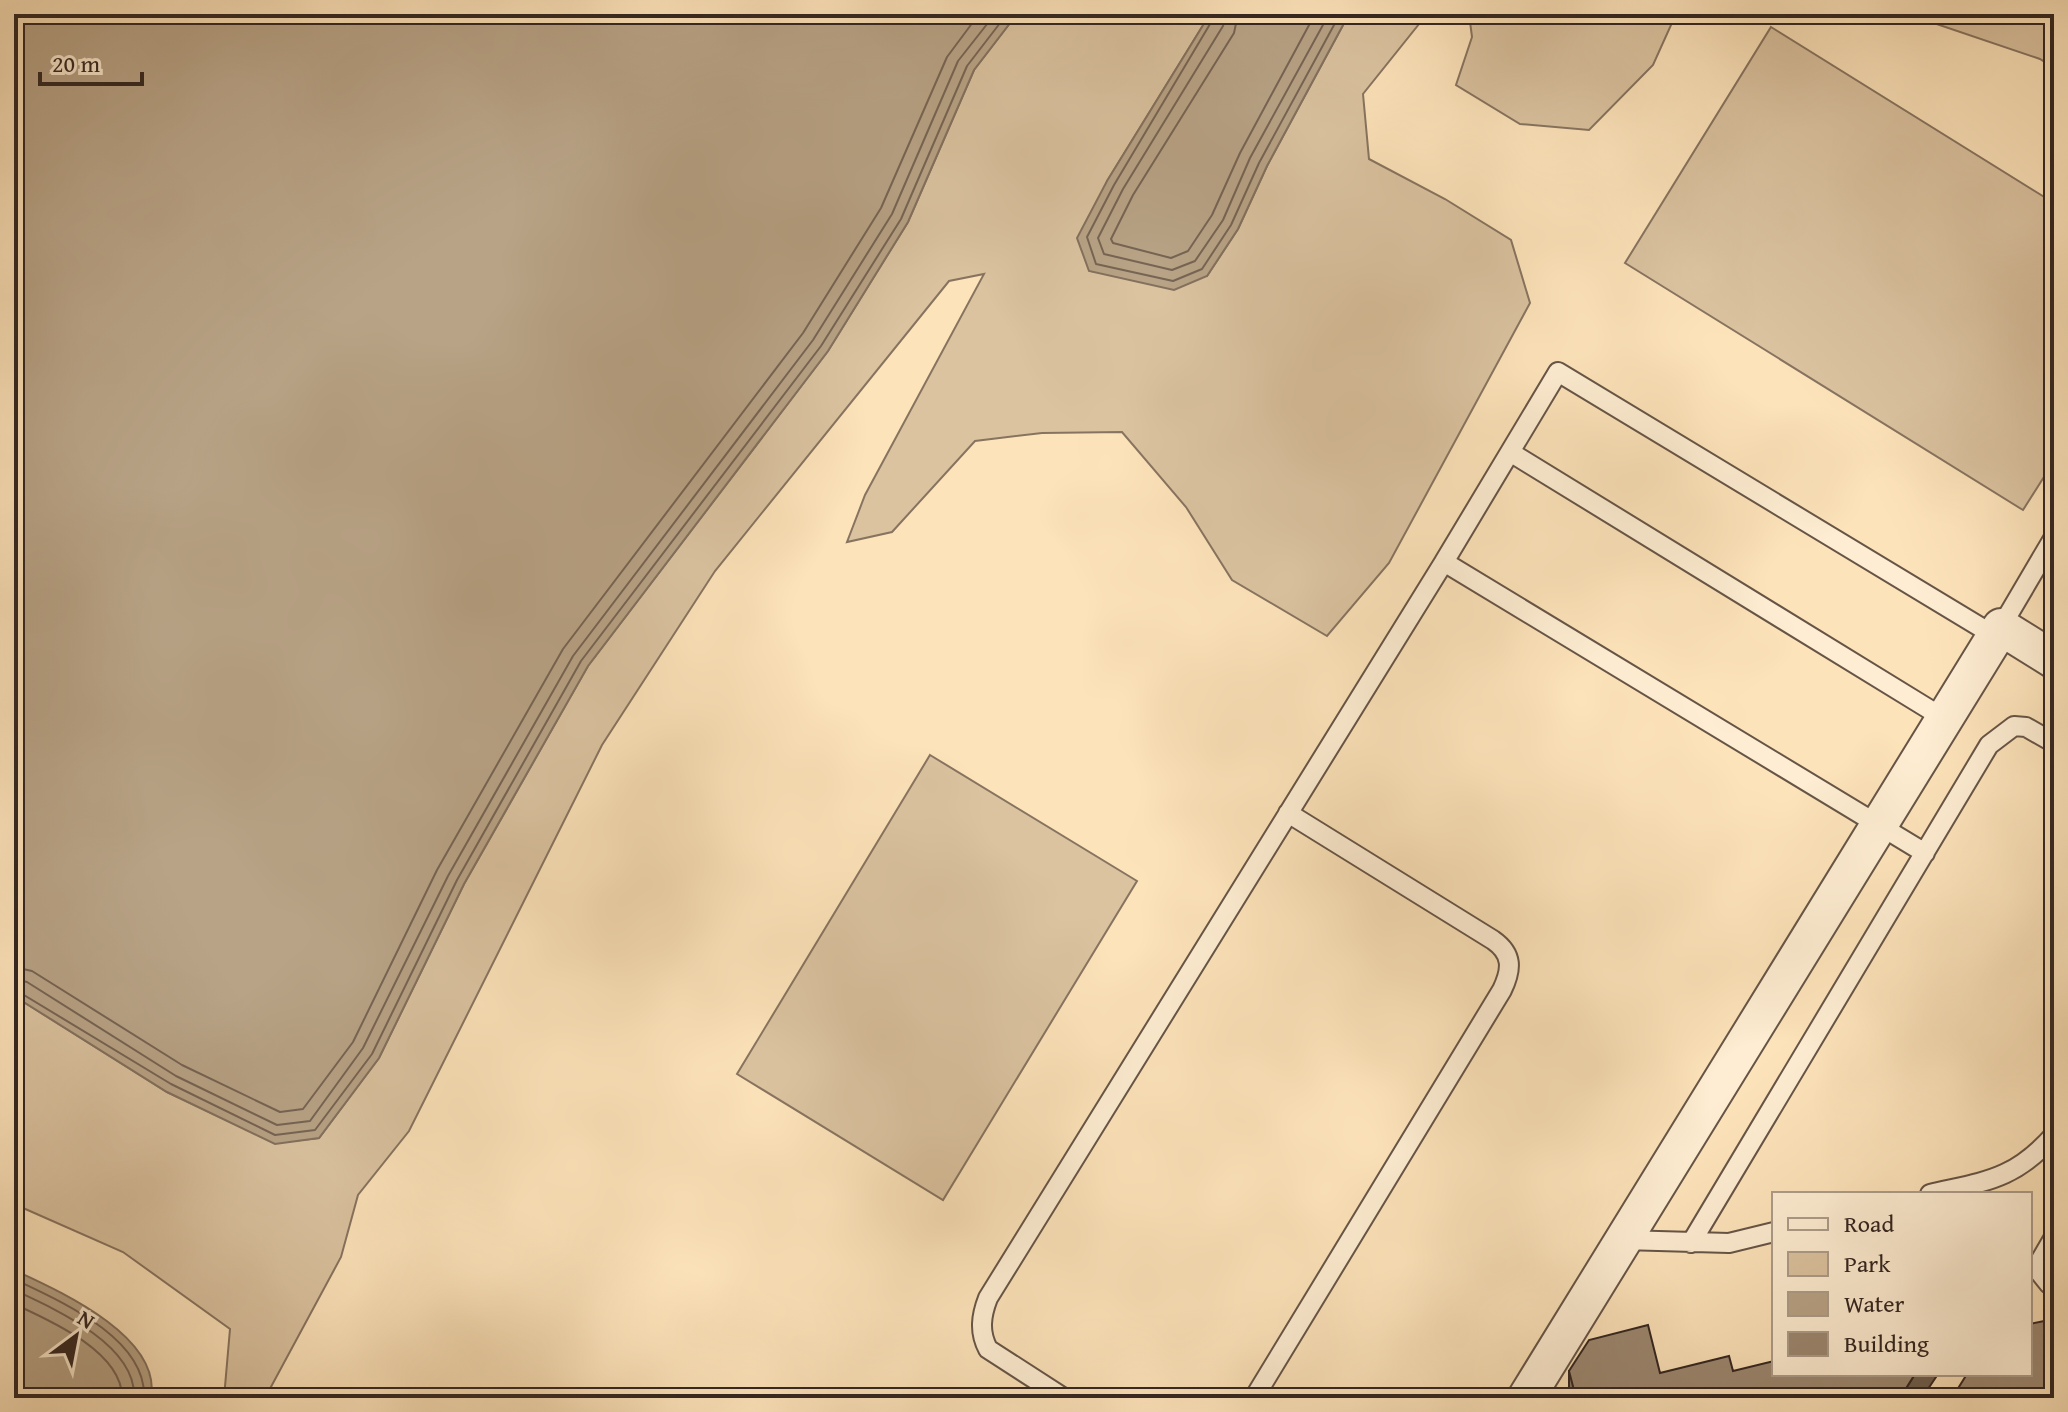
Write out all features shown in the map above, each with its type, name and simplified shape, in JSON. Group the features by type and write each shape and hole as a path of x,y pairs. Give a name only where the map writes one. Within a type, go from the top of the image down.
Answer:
{"street":[{"path":"1526,1398 1998,632 2054,660"}],"lane":[{"path":"1064,1398 988,1349 982,1338 982,1311 1558,372 1998,632 2054,537"},
{"path":"1510,452 1945,719"},
{"path":"1444,562 1925,853"},
{"path":"1691,1243 1995,737 2008,728 2020,726 2054,743"},
{"path":"1254,1398 1502,990 1510,967 1509,957 1493,940 1288,813"},
{"path":"1938,1192 2014,1172 2034,1158 2054,1135"},
{"path":"1623,1240 1729,1243 1772,1232"},
{"path":"2049,1284 2036,1268 2054,1237"}],"green space":[{"path":"1017,14 1210,14 1107,181 1090,271 1121,275 1207,276 1238,229 1267,166 1349,14 1427,14 1363,94 1369,159 1445,199 1511,240 1530,303 1389,563 1327,636 1232,580 1186,507 1122,432 1042,433 975,441 892,532 847,542 865,495 984,274 949,281 715,571 602,745 409,1131 358,1195 341,1257 265,1398 224,1398 230,1329 123,1252 14,1204 14,996 167,1092 275,1143 319,1138 379,1058 464,884 588,666 828,351 908,222 974,70"},
{"path":"1469,14 1676,14 1653,65 1589,130 1520,124 1456,85 1472,37"},
{"path":"1907,14 2052,14 2054,68 2040,59"},
{"path":"1771,27 2054,203 2054,461 2023,510 1625,263"},
{"path":"930,755 1137,881 943,1200 737,1074"}],"water":[{"path":"14,14 1017,14 974,70 908,222 828,351 588,666 464,884 379,1058 319,1138 275,1144 167,1092 14,996"},
{"path":"1210,14 1349,14 1267,166 1238,229 1207,276 1174,290 1089,271 1077,238 1107,181"},
{"path":"14,1270 80,1303 124,1336 141,1355 150,1376 151,1398 14,1398"}],"building":[{"path":"2054,1319 2054,1398 1952,1398 1966,1376 2032,1376 2032,1324"},
{"path":"1648,1325 1660,1373 1729,1356 1733,1371 1772,1361 1772,1376 1914,1376 1900,1398 1576,1398 1569,1371 1589,1340"}]}
